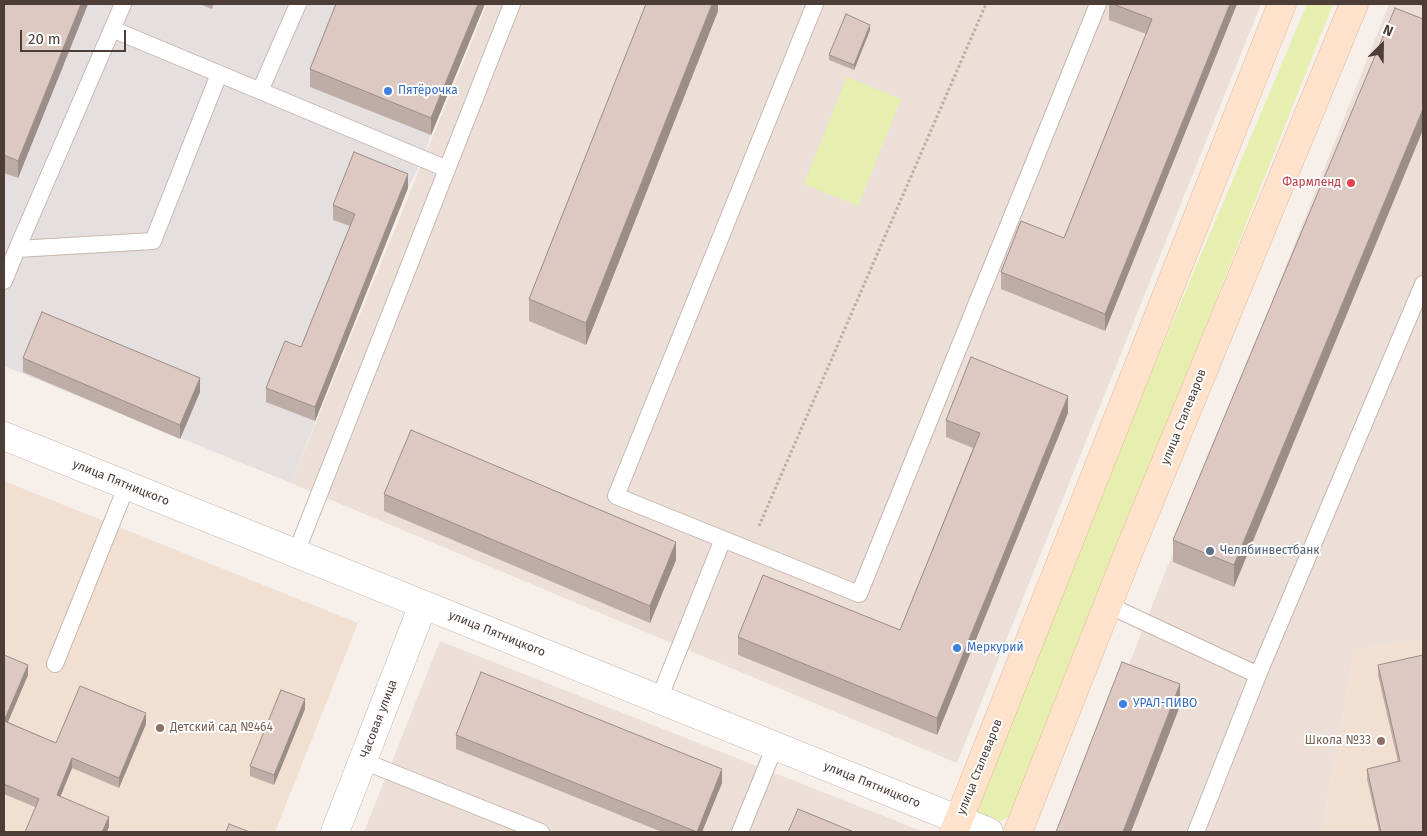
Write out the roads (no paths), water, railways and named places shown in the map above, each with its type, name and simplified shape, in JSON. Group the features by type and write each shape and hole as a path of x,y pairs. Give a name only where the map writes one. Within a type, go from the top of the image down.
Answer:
{"street":[{"name":"улица Сталеваров","path":"957,826 1282,4"},
{"name":"улица Сталеваров","path":"1018,832 1108,605 1354,4"},
{"name":"улица Пятницкого","path":"4,436 775,746 957,826 989,832"},
{"name":"Часовая улица","path":"335,832 423,605"}],"lane":[{"path":"4,281 123,4"},
{"path":"260,91 298,4"},
{"path":"296,553 512,4"},
{"path":"815,4 616,496 859,594 1098,4"},
{"path":"112,29 447,169"},
{"path":"17,249 153,241 219,74"},
{"path":"1196,832 1258,675 1423,284"},
{"path":"55,664 126,485"},
{"path":"659,699 723,539"},
{"path":"1108,605 1258,675"},
{"path":"740,832 775,746"},
{"path":"363,761 542,832"}],"place":[{"name":"Пятёрочка","path":"388,91"},
{"name":"Фармленд","path":"1351,183"},
{"name":"Челябинвестбанк","path":"1210,551"},
{"name":"Меркурий","path":"957,648"},
{"name":"УРАЛ-ПИВО","path":"1123,704"},
{"name":"Детский сад №464","path":"160,728"},
{"name":"Школа №33","path":"1381,741"}]}
